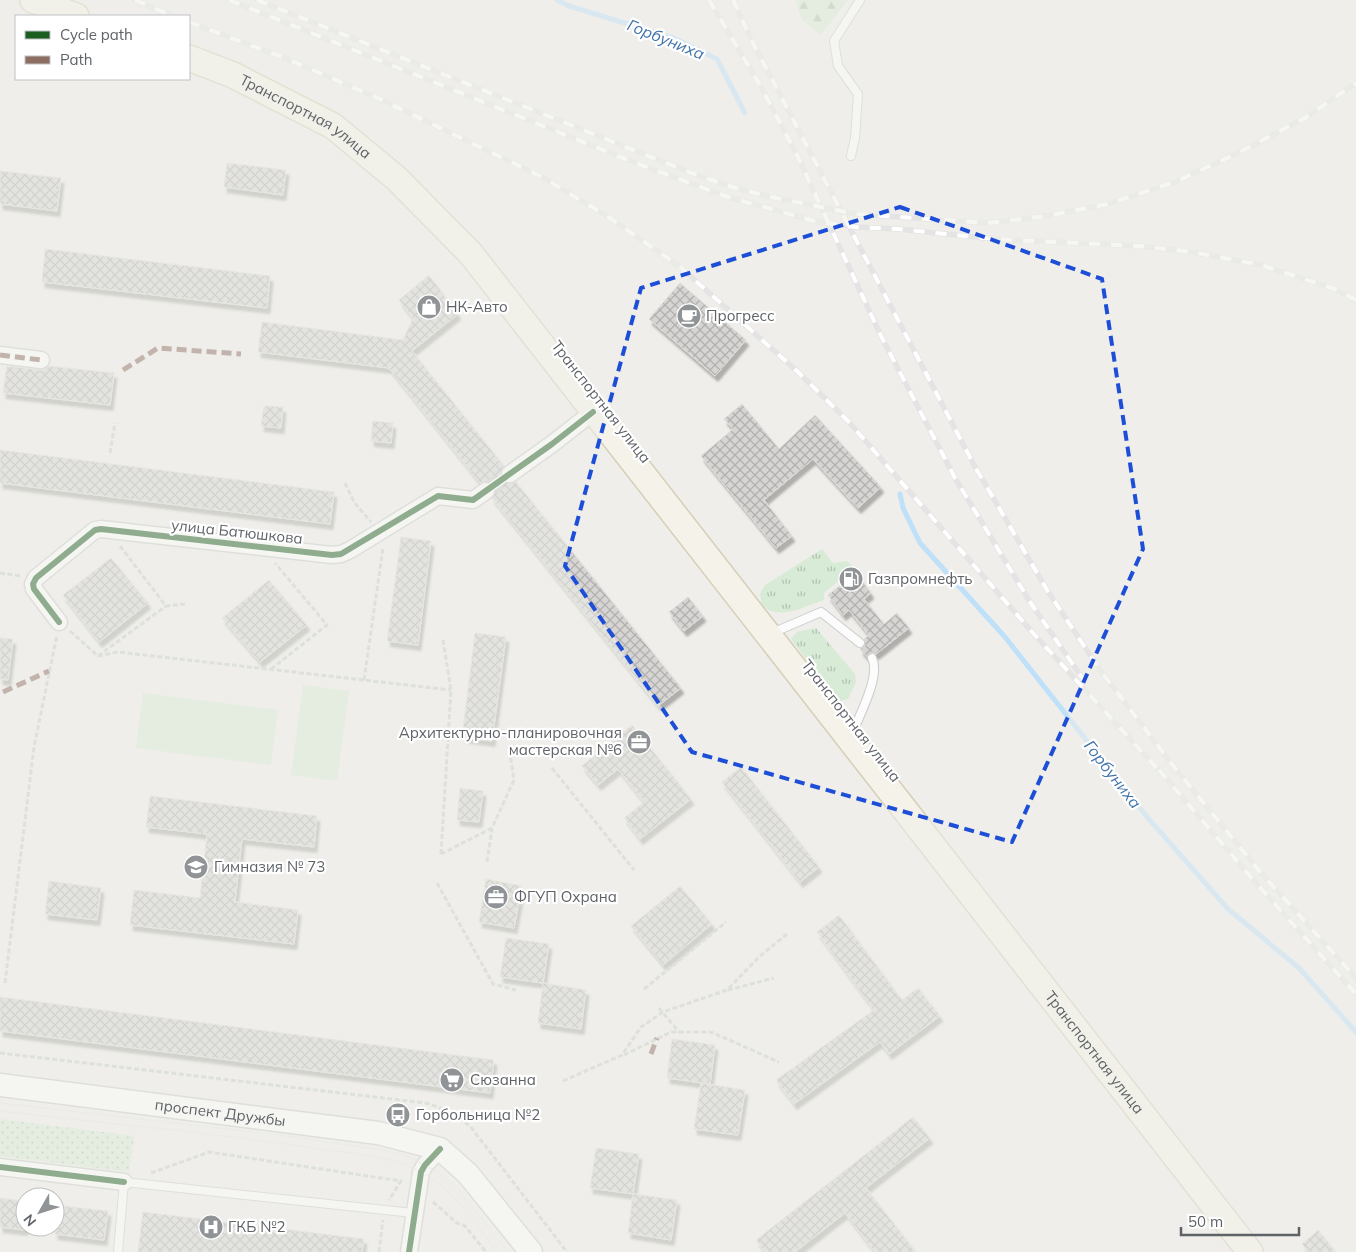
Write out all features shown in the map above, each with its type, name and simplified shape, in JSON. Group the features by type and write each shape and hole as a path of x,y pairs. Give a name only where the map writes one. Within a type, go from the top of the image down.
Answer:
{"main road":[{"path":"33,0 73,15"},
{"name":"Транспортная улица","path":"190,58 233,75 333,126 396,178 471,254 1250,1252"},
{"name":"проспект Дружбы","path":"0,1084 378,1132 440,1150"},
{"path":"440,1150 468,1174 531,1252"}],"street":[{"path":"0,355 41,360"},
{"path":"510,474 593,412"},
{"name":"улица Батюшкова","path":"59,622 34,589 33,584 36,578 91,533 101,529 332,555 350,550 438,496 473,500 486,490"},
{"path":"408,1252 421,1172 424,1164 440,1150"},
{"path":"0,1167 124,1182"}],"lane":[{"path":"851,156 855,138 858,94 838,66 834,41 860,0"},
{"path":"767,635 821,612 860,643"},
{"path":"850,738 873,681 876,664 872,658"},
{"path":"118,1252 124,1182 413,1213"}],"path":[{"path":"110,453 115,423"},
{"path":"345,483 354,502 383,529 364,680"},
{"path":"108,530 166,606"},
{"path":"262,548 327,625 271,670"},
{"path":"98,656 166,606 186,604"},
{"path":"5,983 34,747 59,622 98,656"},
{"path":"443,640 452,690 441,854 492,828"},
{"path":"98,656 118,652 452,690"},
{"path":"487,862 492,828 514,780 510,747 529,753"},
{"path":"552,768 634,870"},
{"path":"437,884 492,984 516,990"},
{"path":"644,989 726,922"},
{"path":"727,990 759,957 787,934"},
{"path":"622,1055 641,1027 663,1012 727,990 774,978"},
{"path":"659,1008 679,1032"},
{"path":"563,1081 671,1032 712,1032 779,1062"},
{"path":"124,1182 209,1152 401,1181 422,1193 457,1224 465,1226 486,1252"},
{"path":"379,1252 384,1209 401,1181"}],"highlighted area":[{"path":"900,207 1102,279 1143,549 1012,842 692,752 565,566 641,288"}],"green space":[{"path":"796,0 848,0 821,35 802,20"},
{"path":"822,549 833,563 847,561 854,568 824,593 824,600 784,613 769,610 762,606 760,594 765,585"},
{"path":"816,628 855,674 856,682 848,699 838,702 791,639 797,632"},
{"path":"303,685 349,691 337,781 291,775"},
{"path":"143,693 278,710 271,765 136,748"},
{"path":"0,1119 134,1136 129,1172 0,1156"}],"building":[{"path":"227,163 286,170 283,195 224,187"},
{"path":"0,171 61,178 57,211 0,204"},
{"path":"45,249 270,276 267,308 42,282"},
{"path":"429,275 458,314 412,351 504,466 500,474 502,480 510,484 516,482 681,688 658,706 492,498 496,491 494,485 486,481 480,483 389,368 258,352 262,322 403,340 413,318 399,300"},
{"path":"680,283 746,340 715,376 649,319"},
{"path":"7,366 40,370 49,366 114,373 110,405 3,393"},
{"path":"742,404 779,449 815,415 881,487 858,508 813,459 764,500 792,536 776,548 701,456 733,429 724,419"},
{"path":"264,406 283,407 281,428 261,426"},
{"path":"373,421 393,423 391,443 371,441"},
{"path":"0,450 334,492 330,524 0,483"},
{"path":"401,537 431,541 418,645 387,641"},
{"path":"111,558 148,603 99,642 63,595"},
{"path":"856,573 871,593 864,599 884,624 897,613 909,628 876,654 871,652 867,657 860,649 865,646 864,639 869,635 849,610 843,615 828,595"},
{"path":"269,580 307,625 260,662 222,618"},
{"path":"688,597 703,616 684,631 669,612"},
{"path":"475,633 506,637 492,741 462,737"},
{"path":"0,638 13,639 8,680 0,679"},
{"path":"632,725 691,799 640,839 624,818 644,802 618,769 598,785 582,766"},
{"path":"741,767 819,867 800,882 722,782"},
{"path":"460,788 483,791 479,822 457,820"},
{"path":"150,796 317,816 314,847 242,839 235,902 298,910 294,944 130,925 134,890 200,898 207,834 146,827"},
{"path":"486,879 522,886 514,928 479,922"},
{"path":"49,881 101,888 97,920 45,914"},
{"path":"680,886 712,924 663,965 631,926"},
{"path":"839,915 902,1000 918,988 940,1016 889,1054 880,1042 794,1104 776,1080 874,1010 817,932"},
{"path":"506,938 549,944 543,983 500,977"},
{"path":"543,983 586,990 581,1029 538,1023"},
{"path":"0,997 494,1060 490,1093 0,1031"},
{"path":"672,1039 715,1045 710,1084 667,1078"},
{"path":"701,1083 745,1090 738,1135 694,1129"},
{"path":"913,1117 930,1138 866,1188 916,1252 875,1252 845,1213 795,1252 765,1252 756,1240"},
{"path":"596,1148 639,1154 633,1194 590,1188"},
{"path":"633,1194 677,1200 671,1240 628,1233"},
{"path":"0,1198 15,1200 15,1229 0,1227"},
{"path":"65,1206 108,1211 104,1240 65,1235"},
{"name":"ГКБ №2","path":"143,1212 364,1239 362,1252 138,1252"},
{"path":"1318,1230 1336,1252 1308,1252 1302,1244"}],"waterway":[{"name":"Горбуниха","path":"557,0 569,6 674,38 717,59 745,113"},
{"name":"Горбуниха","path":"900,494 903,508 920,543 1005,637 1147,817 1228,909 1299,968 1356,1032"}],"tunnel":[{"path":"486,491 510,474"}],"tram line":[{"path":"0,1103 288,1136 388,1151 411,1158 425,1165 436,1171 457,1188 508,1252"},
{"path":"0,1111 234,1137 383,1158 423,1173 445,1189 464,1208 497,1252"}],"railway":[{"path":"135,0 171,15"},
{"path":"229,0 633,162 728,197 818,222 994,239 1138,246 1192,252 1261,265 1332,288 1356,300"},
{"path":"257,0 686,171 732,187 771,197 856,214 988,223 1047,216 1108,204 1175,182 1236,154 1305,118 1356,83"},
{"path":"709,0 760,85 796,153 882,338 955,478 1030,602 1085,682"},
{"path":"733,0 753,43 974,465 1047,590 1100,670 1175,768 1262,874 1356,978"},
{"path":"190,22 287,59 380,99 540,176 607,216 679,266 798,372 848,421 1033,633 1164,776"},
{"path":"1159,770 1255,882 1356,994"}],"marked path":[{"path":"123,370 158,348 241,354"},
{"path":"0,355 41,360"},
{"path":"3,692 49,671"},
{"path":"651,1054 657,1038"}],"cycle path":[{"path":"59,622 34,589 33,584 36,578 95,530 101,529 332,555 341,554 438,496 473,500 552,444 593,412"},
{"path":"409,1252 421,1172 440,1149"},
{"path":"0,1167 124,1182"}],"place":[{"name":"НК-Авто","path":"429,307"},
{"name":"Прогресс","path":"689,316"},
{"name":"Газпромнефть","path":"851,579"},
{"name":"Архитектурно-планировочная мастерская №6","path":"639,742"},
{"name":"Гимназия № 73","path":"196,867"},
{"name":"ФГУП Охрана","path":"496,897"},
{"name":"Сюзанна","path":"452,1080"},
{"name":"Горбольница №2","path":"398,1115"},
{"name":"ГКБ №2","path":"211,1227"}]}
